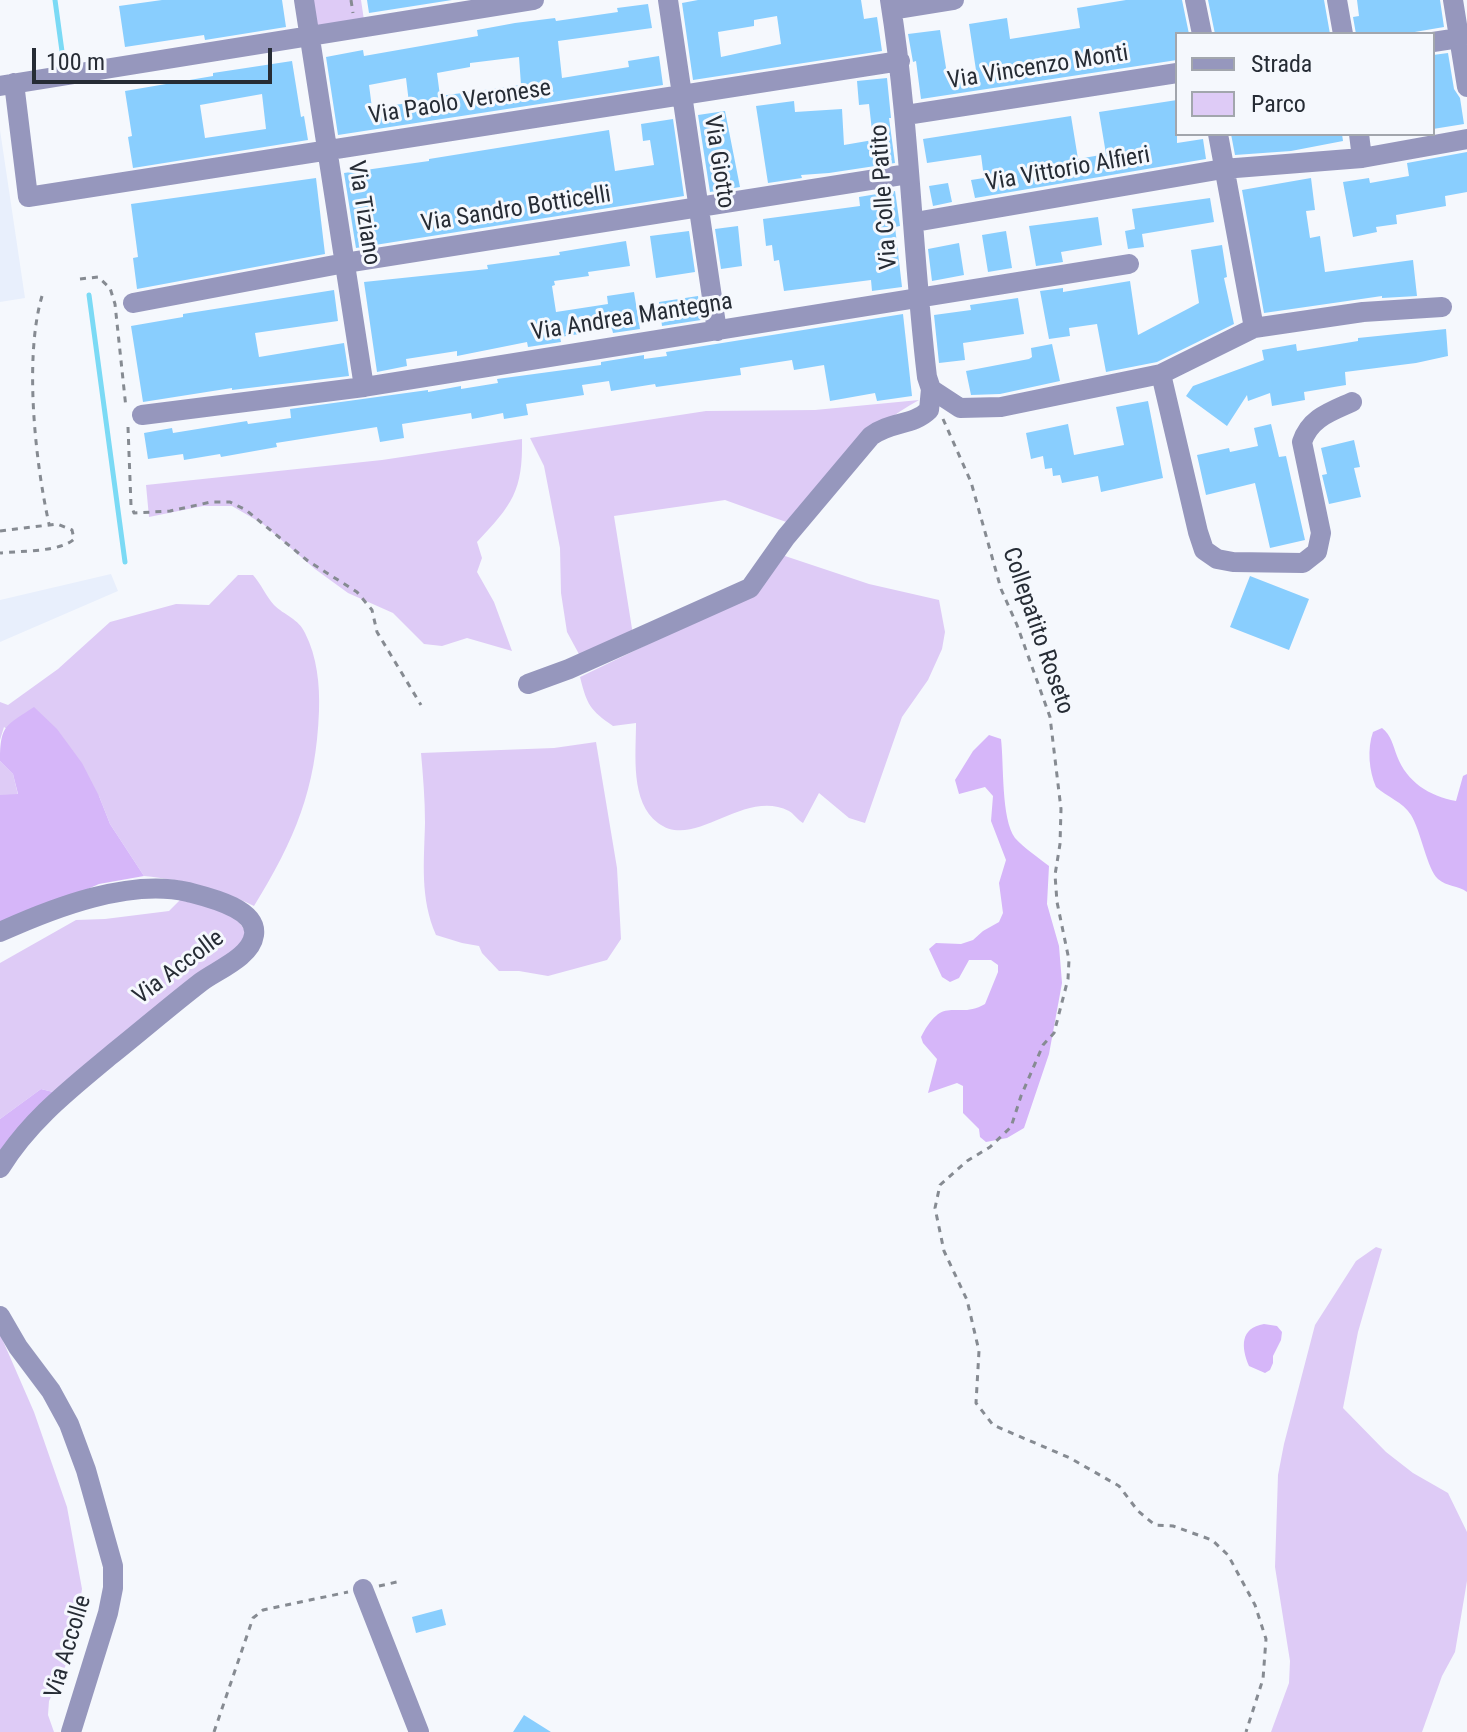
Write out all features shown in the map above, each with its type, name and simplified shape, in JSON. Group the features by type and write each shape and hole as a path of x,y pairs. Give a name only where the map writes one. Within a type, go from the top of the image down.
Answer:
{"street":[{"name":"Via Tiziano","path":"304,0 364,387"},
{"path":"7,85 534,0"},
{"name":"Via Giotto","path":"668,0 717,331"},
{"path":"891,5 954,0"},
{"path":"1195,0 1202,32"},
{"path":"1337,0 1343,32"},
{"path":"1453,0 1467,87"},
{"name":"Via Colle Patito","path":"891,5 906,115 908,174 915,222 917,298 931,389"},
{"path":"1435,42 1459,38"},
{"name":"Via Paolo Veronese","path":"7,85 28,197 900,61"},
{"name":"Via Vincenzo Monti","path":"906,115 1175,73"},
{"path":"1218,136 1254,328"},
{"path":"1359,136 1362,158"},
{"name":"Via Vittorio Alfieri","path":"915,222 1223,169 1362,158 1467,139"},
{"name":"Via Sandro Botticelli","path":"133,303 345,263 908,174"},
{"name":"Via Andrea Mantegna","path":"132,417 364,387 1129,264"},
{"path":"528,684 595,658 750,588 786,537 871,436 886,425 921,418 929,410 931,389 960,408 1001,407 1161,374 1254,328 1363,312 1442,307"},
{"path":"1161,374 1204,550 1217,559 1233,562 1303,563 1317,552 1321,533 1302,442 1306,429 1318,419 1352,402"},
{"name":"Via Accolle","path":"0,932 74,903 154,888 180,890 229,904 246,915 254,929 253,940 244,952 180,999 45,1110 0,1168"},
{"name":"Via Accolle","path":"0,1316 18,1347 51,1391 69,1424 86,1470 113,1566 108,1613 71,1732"},
{"path":"363,1589 419,1732"}],"path":[{"path":"80,279 98,277 110,288 115,304 132,417 131,505 134,513 170,511 211,502 230,502 246,510 308,561 357,592 372,610 377,632 421,705"},
{"path":"42,296 35,319 32,347 42,493 49,524"},
{"name":"Collepatito Roseto","path":"942,416 971,482 1001,589 1050,717 1061,809 1055,875 1057,902 1069,960 1068,979 1054,1033 1043,1045 1011,1127 940,1185 935,1208 944,1251 967,1300 979,1351 976,1403 993,1425 1070,1458 1119,1486 1138,1511 1155,1525 1173,1526 1212,1540 1228,1555 1255,1605 1266,1639 1263,1679 1246,1732"},
{"path":"0,531 49,524 66,525 72,530 74,539 71,543 54,547 0,553"},
{"path":"214,1732 253,1618 263,1610 401,1581"}],"shaded area":[{"path":"0,130 25,298 0,302"},
{"path":"111,574 118,591 0,642 0,600"},
{"path":"34,707 57,729 82,763 110,824 144,876 99,884 0,928 0,795 18,794 13,774 0,761 1,740 6,727"},
{"path":"1382,728 1390,737 1407,773 1420,786 1437,796 1456,801 1463,776 1467,774 1467,892 1438,879 1411,815 1376,787 1369,753 1373,732"},
{"path":"989,735 1001,739 1005,805 1015,838 1049,866 1047,904 1059,946 1062,983 1049,1054 1024,1128 1007,1138 986,1142 980,1137 979,1129 963,1113 963,1086 957,1083 928,1093 937,1059 921,1037 929,1023 944,1011 966,1010 985,1004 998,972 998,965 991,960 969,960 959,978 950,982 942,977 929,949 936,943 961,944 973,940 999,922 1003,913 999,883 1006,860 991,821 993,796 985,787 959,794 955,780 973,751"},
{"path":"41,1089 57,1093 0,1153 0,1119"},
{"path":"1264,1324 1277,1326 1282,1332 1273,1363 1265,1373 1249,1366 1244,1345 1250,1330"}],"green space":[{"path":"311,0 361,0 365,27 317,36"},
{"path":"919,400 865,440 789,523 725,500 614,516 633,635 580,656 567,632 561,593 560,548 544,466 530,438 706,411 815,410"},
{"path":"522,439 520,472 513,496 499,518 477,542 482,558 477,572 494,602 512,651 467,638 442,646 424,644 393,613 348,593 263,524 232,506 203,506 149,517 146,485 382,460"},
{"path":"779,554 869,584 939,600 945,632 942,649 928,680 902,717 865,823 849,818 819,793 803,823 789,811 772,806 754,807 688,830 672,830 658,823 643,803 636,777 636,723 613,726 599,716 587,701 580,677 694,622"},
{"path":"238,575 253,575 274,605 302,628 315,661 319,691 317,739 308,790 292,836 254,906 200,886 144,876 110,824 99,796 4,727 0,740 0,702 8,705 58,669 110,622 176,604 209,605"},
{"path":"596,742 617,868 621,939 607,960 548,976 499,971 479,946 436,935 425,894 425,805 421,753 554,748"},
{"path":"0,761 13,774 18,795 0,795"},
{"path":"184,896 232,916 245,930 248,940 57,1093 41,1089 0,1119 0,963 76,920 169,911"},
{"path":"1376,1247 1382,1249 1358,1332 1343,1408 1386,1452 1413,1473 1448,1493 1467,1532 1467,1581 1455,1652 1442,1676 1422,1732 1271,1732 1289,1683 1290,1661 1275,1567 1278,1475 1284,1444 1315,1325 1356,1261"},
{"path":"0,1334 34,1412 67,1507 82,1589 72,1652 49,1701 48,1715 54,1732 0,1732"}],"building":[{"path":"162,0 282,0 286,27 205,40 204,35 125,47 119,6"},
{"path":"367,0 452,0 369,13"},
{"path":"698,0 861,0 864,19 877,17 882,51 693,80 682,3","holes":["777,16 781,44 721,57 718,32 754,26 754,20"]},
{"path":"1126,0 1182,0 1189,32 1175,32 1175,60 921,99 916,61 913,62 908,34 940,30 947,74 976,70 969,24 1007,18 1010,39 1080,28 1077,8"},
{"path":"1208,0 1324,0 1330,32 1215,32"},
{"path":"1357,0 1440,0 1444,27 1415,32 1356,32 1353,17 1359,16"},
{"path":"648,4 652,28 558,41 562,78 629,67 628,61 659,56 663,85 338,135 326,57 363,50 364,56 478,36 477,30 618,12 617,8","holes":["519,57 521,85 440,96 437,73 470,67 470,63","406,78 409,103 372,108 369,85"]},
{"path":"1448,53 1464,124 1435,129 1435,55"},
{"path":"292,61 308,140 133,168 125,91 213,76 213,73","holes":["262,94 266,129 205,138 200,105"]},
{"path":"887,78 895,163 801,175 802,178 768,183 756,106 794,101 795,112 842,109 844,145 873,140 869,104 859,105 857,81"},
{"path":"1175,100 1177,143 1203,139 1206,159 975,198 971,180 984,178 981,155 927,163 923,139 1071,116 1078,159 1106,154 1099,112"},
{"path":"725,111 740,187 710,192 698,115"},
{"path":"673,119 684,196 356,248 344,173 609,130 615,171 654,165 650,140 643,141 641,124"},
{"path":"1231,136 1342,136 1343,141 1291,151 1235,155"},
{"path":"1467,152 1467,192 1445,196 1446,206 1396,215 1397,224 1376,227 1377,232 1353,237 1343,182 1369,178 1370,183 1409,176 1407,163"},
{"path":"316,178 325,254 137,289 133,258 138,257 131,204"},
{"path":"1311,178 1315,210 1306,211 1310,238 1320,236 1325,272 1413,260 1417,296 1382,296 1264,313 1242,190"},
{"path":"948,183 952,202 933,206 929,186"},
{"path":"895,191 900,226 895,227 902,287 872,291 871,280 784,291 779,260 774,261 772,245 766,246 763,219 860,206 859,197"},
{"path":"1210,198 1214,222 1142,234 1144,247 1128,249 1125,231 1135,229 1132,209"},
{"path":"1098,217 1102,245 1061,252 1063,262 1036,266 1029,226"},
{"path":"738,226 742,266 721,269 715,229"},
{"path":"689,231 695,272 656,278 650,236"},
{"path":"1006,231 1012,268 988,272 982,235"},
{"path":"626,241 630,266 554,281 556,312 608,304 607,296 634,292 640,329 613,333 612,329 560,337 561,342 528,347 527,342 457,356 457,351 406,359 407,366 377,372 364,282 488,269 487,265 560,255 559,252"},
{"path":"959,243 964,275 932,281 928,249"},
{"path":"1222,245 1227,277 1224,278 1234,324 1157,362 1106,372 1097,324 1069,328 1070,336 1049,339 1040,291 1063,288 1063,292 1130,281 1138,335 1199,303 1191,250"},
{"path":"334,290 338,321 255,333 259,357 344,343 349,376 232,388 143,402 131,326 183,317 183,314"},
{"path":"698,296 701,320 662,326 659,302"},
{"path":"1018,298 1024,334 963,343 965,360 939,363 934,315 971,310 970,305"},
{"path":"903,314 912,396 877,401 875,393 830,401 824,365 794,370 792,360 740,368 741,375 656,387 655,384 611,391 609,381 582,385 584,395 526,404 528,415 504,419 503,413 472,419 471,413 402,424 404,438 380,442 377,427 276,443 277,447 221,457 220,454 184,460 183,454 148,459 144,433 172,428 173,433 247,421 248,424 291,418 290,409 461,386 461,389 498,383 497,379 601,365 601,362 644,355 644,359 667,356 666,352"},
{"path":"1446,329 1448,356 1345,372 1346,385 1304,392 1305,400 1272,406 1270,393 1248,401 1247,395 1227,426 1186,396 1193,386 1264,360 1262,350 1296,344 1297,351 1358,341 1358,338"},
{"path":"1052,344 1060,381 1000,394 971,395 966,371 1029,359 1032,357 1031,348"},
{"path":"1148,401 1163,478 1101,492 1098,476 1062,483 1060,475 1053,476 1052,468 1045,469 1043,456 1031,459 1026,433 1068,424 1074,455 1124,445 1116,407"},
{"path":"1271,424 1279,457 1286,456 1305,540 1270,548 1255,483 1206,495 1197,455 1258,446 1254,428"},
{"path":"1354,440 1360,467 1354,468 1361,497 1329,504 1322,475 1327,474 1321,448"},
{"path":"1250,576 1309,599 1289,650 1230,627"},
{"path":"442,1609 446,1625 416,1633 412,1617"},
{"path":"524,1715 551,1732 513,1732"}],"waterway":[{"path":"55,0 64,66"},
{"path":"89,295 125,562"}]}
